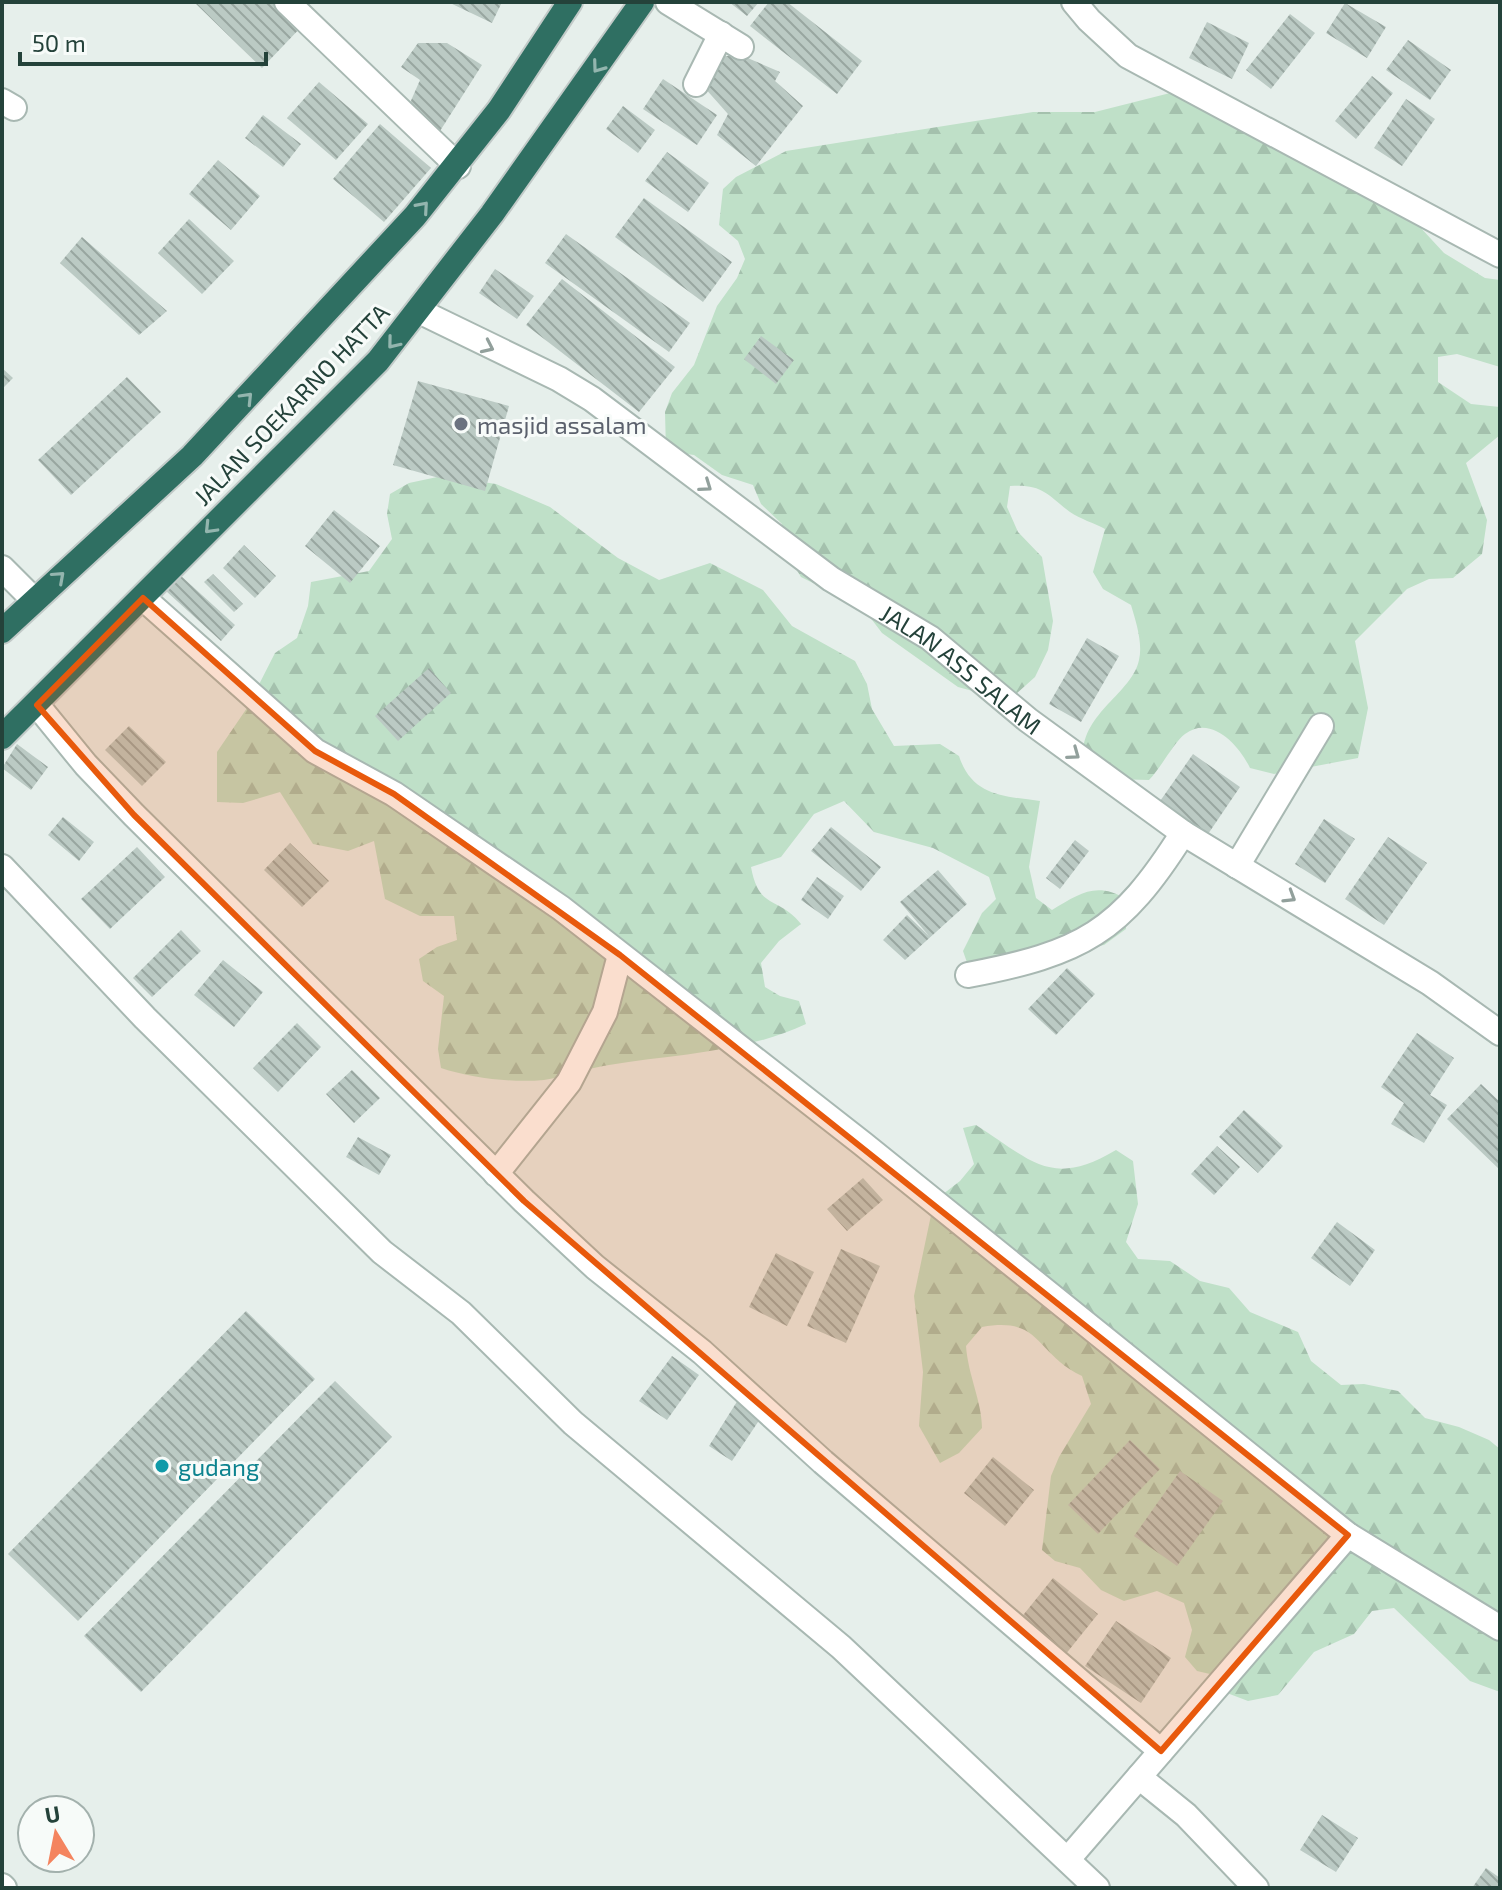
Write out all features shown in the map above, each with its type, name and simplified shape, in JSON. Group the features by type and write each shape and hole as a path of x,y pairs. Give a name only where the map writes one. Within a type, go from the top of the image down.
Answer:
{"highway":[{"name":"JALAN SOEKARNO HATTA","path":"2,631 192,456 301,342 458,166 521,79 570,2"},
{"name":"JALAN SOEKARNO HATTA","path":"2,737 378,361 419,311 642,2"}],"street":[{"path":"287,2 458,166"},
{"path":"668,2 731,41 696,84"},
{"path":"1074,2 1128,56 1500,255"},
{"name":"JALAN ASS SALAM","path":"419,311 559,379 624,421 674,464 831,579 930,638 1028,720 1183,833 1430,983 1500,1033"},
{"path":"2,568 34,600"},
{"path":"143,598 315,751 357,777 394,794 561,908 863,1144 1348,1535 1500,1628"},
{"path":"37,705 86,765 134,815 496,1174 595,1267 702,1352 823,1462 1161,1751"},
{"path":"1237,866 1321,726"},
{"path":"968,975 1068,951 1090,940 1124,911 1159,871 1183,833"},
{"path":"2,867 145,1018 382,1252 461,1313 573,1423 841,1647 1097,1888"},
{"path":"496,1174 569,1082 605,1012 620,955"},
{"path":"1068,1859 1348,1535"},
{"path":"1139,1777 1186,1815 1256,1888"}],"highlighted area":[{"path":"143,598 315,751 394,794 620,955 1348,1535 1161,1751 524,1201 134,815 37,705"}],"green space":[{"path":"1182,90 1395,200 1444,253 1485,278 1500,280 1500,367 1457,354 1438,357 1438,382 1471,404 1500,407 1500,435 1466,463 1487,520 1482,554 1453,578 1429,579 1407,589 1355,641 1368,708 1358,758 1274,774 1250,768 1232,743 1215,730 1205,728 1185,734 1149,780 1112,779 1083,760 1084,744 1097,717 1134,672 1140,647 1131,605 1103,589 1093,572 1105,529 1074,514 1037,489 1010,486 1007,507 1018,532 1042,557 1053,621 1048,650 1035,677 1015,695 998,698 958,687 882,633 863,608 801,577 787,554 782,524 761,504 753,485 722,475 694,455 666,451 665,412 672,393 694,365 717,306 737,278 745,259 738,241 719,225 723,189 736,177 786,151 1033,112 1095,112"},
{"path":"442,476 496,484 550,507 618,558 659,580 710,563 763,590 792,626 855,661 867,684 872,709 894,746 940,744 959,756 972,779 990,792 1040,801 1029,867 1036,898 1052,910 1088,892 1097,890 1115,894 1126,899 1126,929 1104,945 1040,956 971,974 963,951 982,913 996,899 989,877 933,848 874,832 844,801 814,814 781,857 751,867 764,897 785,909 801,924 779,941 761,963 765,987 780,996 799,1001 806,1024 734,1047 601,1066 544,1080 492,1079 441,1068 438,1049 444,996 423,981 419,959 437,947 457,940 454,916 420,916 385,899 374,841 348,851 313,844 280,792 243,803 217,802 217,752 247,708 275,653 297,638 308,606 311,582 369,571 392,539 387,514 390,494 409,483"},
{"path":"976,1125 1027,1159 1058,1168 1094,1162 1116,1150 1133,1161 1138,1204 1126,1242 1138,1259 1170,1261 1200,1281 1229,1288 1250,1312 1298,1332 1311,1361 1341,1385 1364,1384 1398,1391 1425,1418 1459,1427 1489,1440 1500,1449 1500,1692 1470,1681 1394,1608 1372,1611 1354,1634 1314,1652 1278,1695 1248,1701 1227,1693 1210,1674 1197,1671 1185,1657 1192,1630 1184,1603 1157,1591 1124,1601 1101,1590 1080,1568 1055,1561 1042,1550 1051,1476 1091,1404 1082,1376 1066,1367 1027,1332 1016,1327 982,1327 966,1346 982,1428 959,1453 940,1463 919,1426 923,1372 914,1296 934,1201 960,1181 974,1164 963,1128"}],"building":[{"path":"194,2 283,2 305,23 262,68"},
{"path":"448,2 502,2 492,23"},
{"path":"729,2 759,2 747,16"},
{"path":"769,2 787,2 862,61 837,94 750,26"},
{"path":"1345,3 1386,27 1367,58 1326,33"},
{"path":"1290,14 1315,33 1271,89 1246,70"},
{"path":"1207,22 1249,43 1232,79 1189,58"},
{"path":"1408,40 1451,70 1430,100 1386,70"},
{"path":"418,43 447,43 482,65 440,131 406,112 420,80 401,67"},
{"path":"720,56 743,56 780,72 775,81 803,106 756,166 717,135 728,114 703,86"},
{"path":"1372,76 1393,93 1356,139 1335,121"},
{"path":"663,79 717,115 697,145 643,109"},
{"path":"319,82 368,124 336,160 287,118"},
{"path":"1406,99 1435,119 1402,166 1374,148"},
{"path":"623,106 655,130 638,153 606,129"},
{"path":"263,115 301,144 283,167 245,138"},
{"path":"380,124 431,168 384,222 333,179"},
{"path":"667,152 709,183 688,212 645,181"},
{"path":"218,160 260,196 231,230 189,194"},
{"path":"644,198 732,262 703,302 615,237"},
{"path":"189,219 234,261 202,294 158,253"},
{"path":"566,234 690,323 669,352 545,263"},
{"path":"82,237 167,311 139,335 60,263"},
{"path":"495,269 534,296 517,319 479,293"},
{"path":"562,279 675,367 639,412 526,325"},
{"path":"761,336 794,360 776,384 744,359"},
{"path":"2,368 13,378 2,389"},
{"path":"127,377 161,412 71,495 38,460"},
{"path":"418,381 509,406 485,491 393,465"},
{"path":"334,510 380,546 350,583 305,546"},
{"path":"244,545 276,576 255,598 223,568"},
{"path":"213,574 243,604 234,612 204,582"},
{"path":"180,575 235,625 221,641 166,591"},
{"path":"1087,638 1119,656 1081,722 1049,704"},
{"path":"429,668 451,693 398,741 375,716"},
{"path":"129,726 166,762 142,786 105,750"},
{"path":"17,744 48,767 31,790 2,768"},
{"path":"1193,754 1240,787 1206,837 1158,804"},
{"path":"63,817 94,842 79,861 48,835"},
{"path":"1324,819 1355,839 1325,883 1295,864"},
{"path":"831,827 881,867 861,891 811,851"},
{"path":"1388,837 1427,863 1384,925 1345,899"},
{"path":"1075,840 1089,851 1060,889 1046,878"},
{"path":"290,843 329,881 302,907 264,870"},
{"path":"137,847 165,877 110,929 81,899"},
{"path":"938,870 967,904 905,960 883,940 907,915 929,936 900,902"},
{"path":"817,877 844,896 828,919 801,900"},
{"path":"181,930 201,951 152,997 133,978"},
{"path":"223,960 263,992 234,1027 194,995"},
{"path":"1067,968 1095,994 1056,1035 1028,1009"},
{"path":"297,1023 321,1047 278,1092 253,1068"},
{"path":"1417,1033 1454,1058 1430,1095 1447,1105 1424,1143 1391,1124 1404,1103 1381,1087"},
{"path":"352,1070 380,1098 354,1123 326,1094"},
{"path":"1481,1084 1500,1102 1500,1170 1447,1119"},
{"path":"1244,1110 1283,1146 1258,1173 1219,1137"},
{"path":"358,1137 391,1155 379,1175 346,1157"},
{"path":"1217,1146 1240,1167 1214,1195 1191,1174"},
{"path":"863,1178 883,1200 847,1231 827,1209"},
{"path":"1337,1222 1375,1250 1350,1286 1311,1258"},
{"path":"841,1249 880,1266 846,1343 807,1326"},
{"path":"776,1253 814,1272 787,1326 749,1307"},
{"name":"gudang","path":"246,1311 315,1379 78,1621 8,1554"},
{"path":"672,1356 699,1375 667,1420 639,1401"},
{"name":"gudang","path":"335,1381 392,1437 141,1692 84,1636"},
{"path":"738,1400 762,1416 732,1461 709,1446"},
{"path":"1130,1440 1160,1469 1098,1534 1068,1505"},
{"path":"993,1457 1034,1490 1005,1526 964,1493"},
{"path":"1180,1471 1223,1501 1177,1566 1134,1536"},
{"path":"1053,1578 1098,1614 1065,1655 1020,1619"},
{"path":"1116,1621 1171,1658 1141,1703 1085,1666"},
{"path":"1322,1815 1358,1838 1336,1872 1300,1850"},
{"path":"1486,1868 1500,1878 1500,1888 1472,1888"}],"place":[{"name":"masjid assalam","path":"461,424"},
{"name":"gudang","path":"162,1466"}]}
